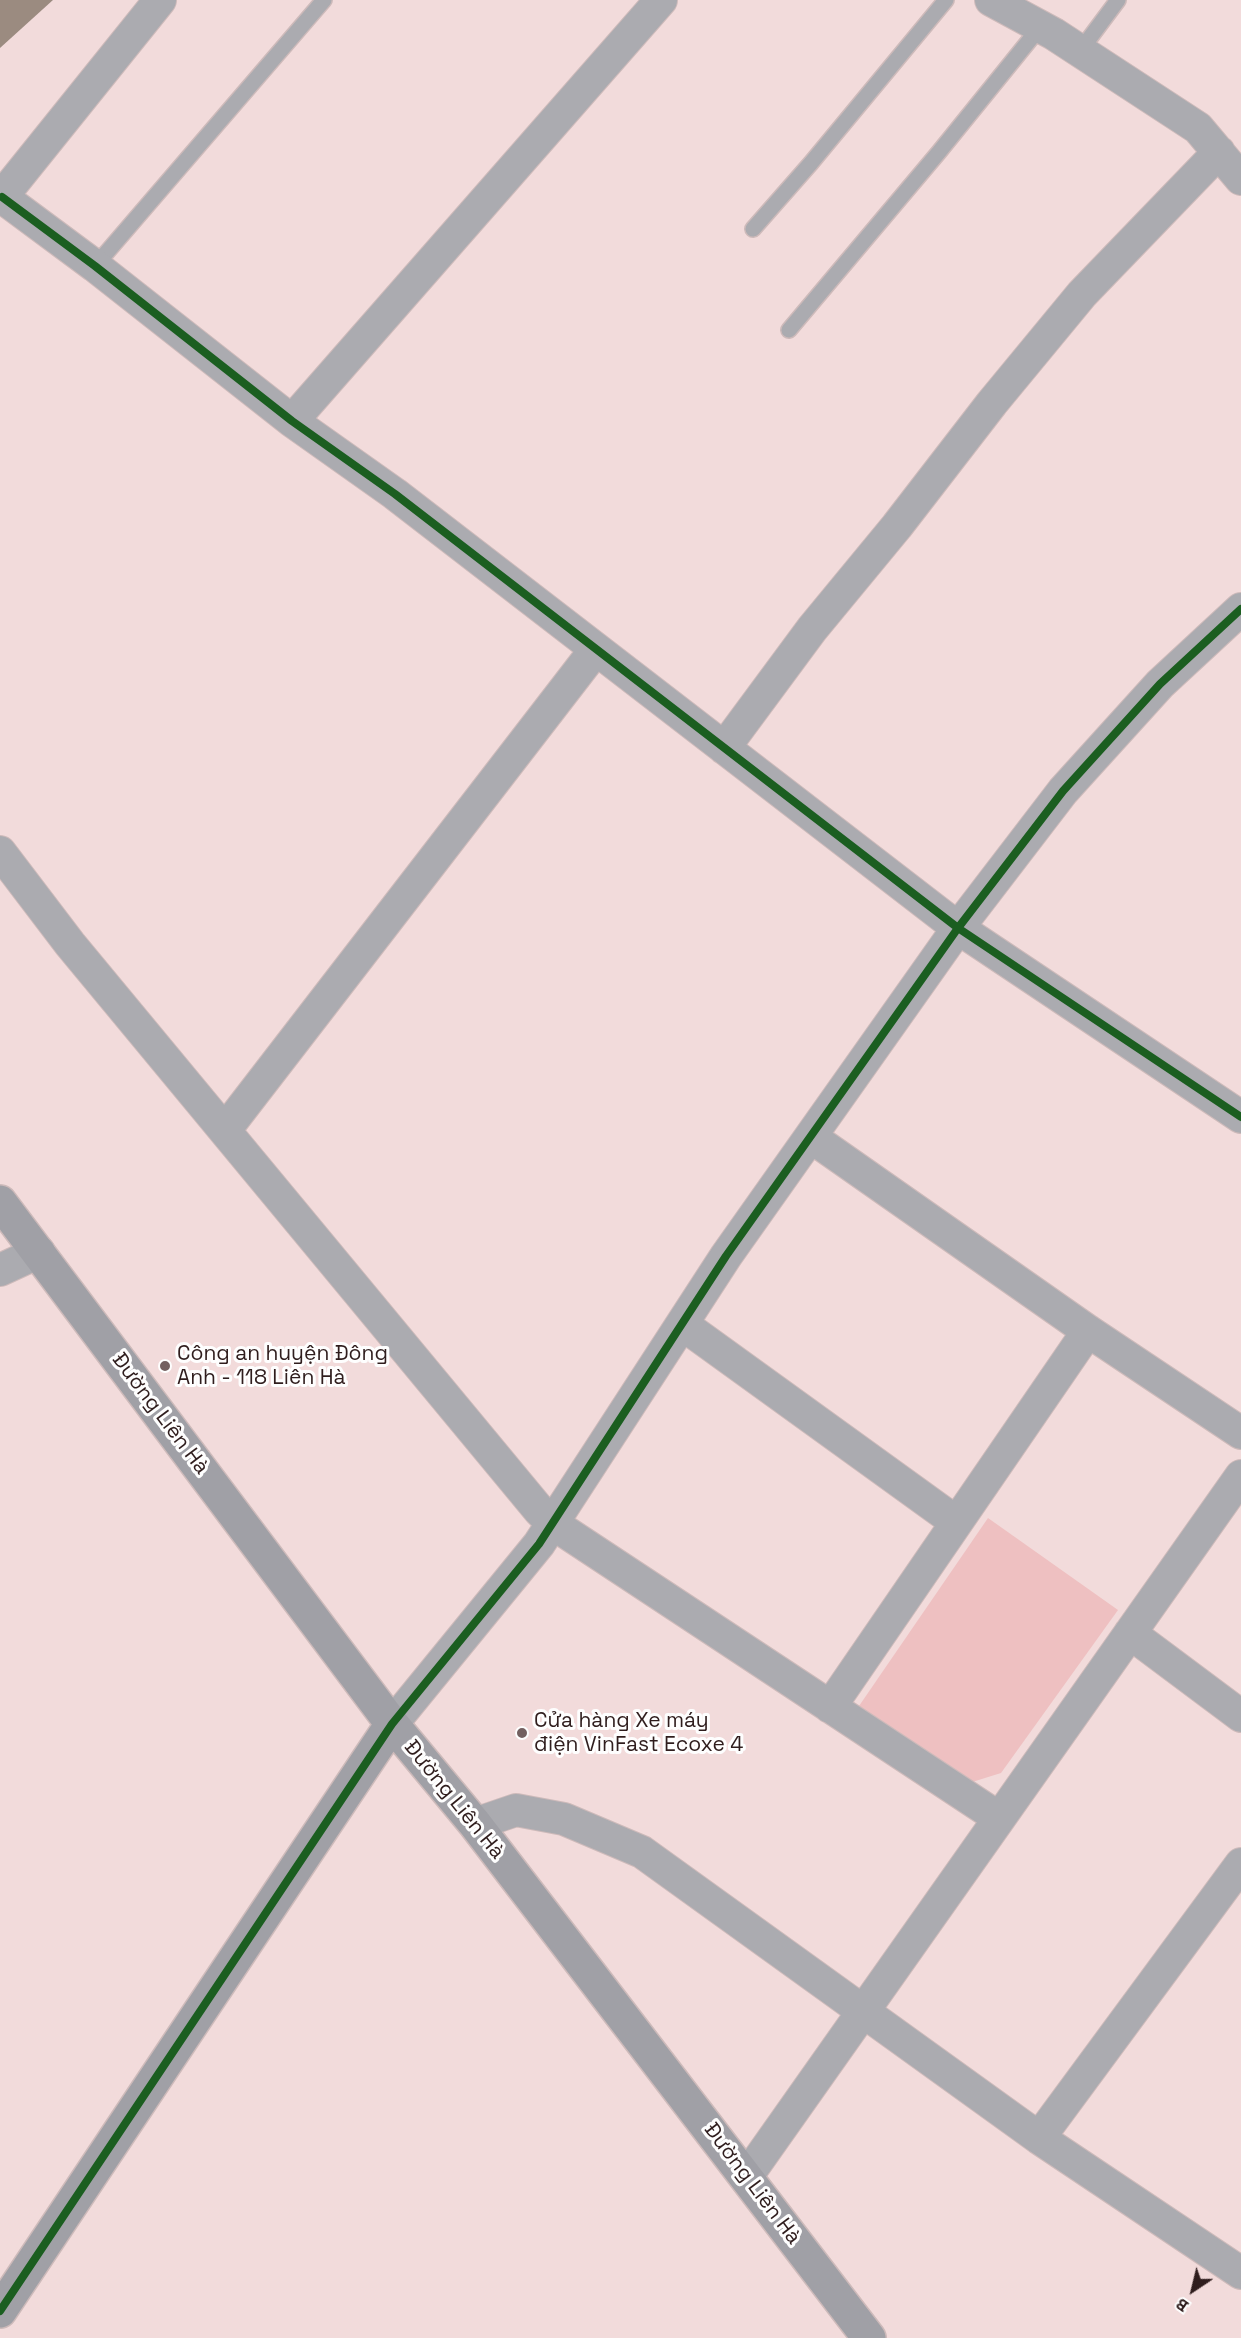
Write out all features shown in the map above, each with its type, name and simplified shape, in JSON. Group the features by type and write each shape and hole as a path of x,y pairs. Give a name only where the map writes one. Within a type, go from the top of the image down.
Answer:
{"main road":[{"name":"Đường Liên Hà","path":"0,1202 392,1724 476,1824 869,2338"},
{"path":"0,2311 392,1724"}],"street":[{"path":"160,0 1,198 95,266 292,421 395,494 958,928 1241,1117"},
{"path":"292,421 661,0"},
{"path":"991,0 1041,26 1198,128 1241,179"},
{"path":"724,748 812,629 897,526 1022,366 1082,294 1219,152"},
{"path":"392,1724 539,1544 726,1256 958,928 1063,791 1160,684 1241,609"},
{"path":"225,1130 596,649"},
{"path":"0,852 70,944 552,1523 999,1818"},
{"path":"811,1137 1088,1331 1241,1433"},
{"path":"0,1270 39,1252"},
{"path":"682,1324 956,1522"},
{"path":"830,1707 1088,1331"},
{"path":"747,2176 1241,1476"},
{"path":"1130,1633 1241,1716"},
{"path":"476,1824 516,1810 564,1819 642,1852 1039,2138 1241,2273"},
{"path":"1039,2138 1241,1864"}],"lane":[{"path":"95,266 324,0"},
{"path":"753,229 819,154 946,0"},
{"path":"1080,51 1118,0"},
{"path":"789,330 939,152 1041,26"}],"shaded area":[{"path":"988,1518 1118,1610 1001,1773 969,1783 859,1706"}],"building":[{"path":"0,0 53,0 0,48"}],"cycle path":[{"path":"2,197 95,266 292,421 395,494 958,928 1241,1117"},
{"path":"0,2311 392,1724 539,1544 726,1256 958,928 1063,791 1160,684 1241,609"}],"place":[{"name":"Công an huyện Đông Anh - 118 Liên Hà","path":"165,1366"},
{"name":"Cửa hàng Xe máy điện VinFast Ecoxe 4","path":"522,1733"}]}
